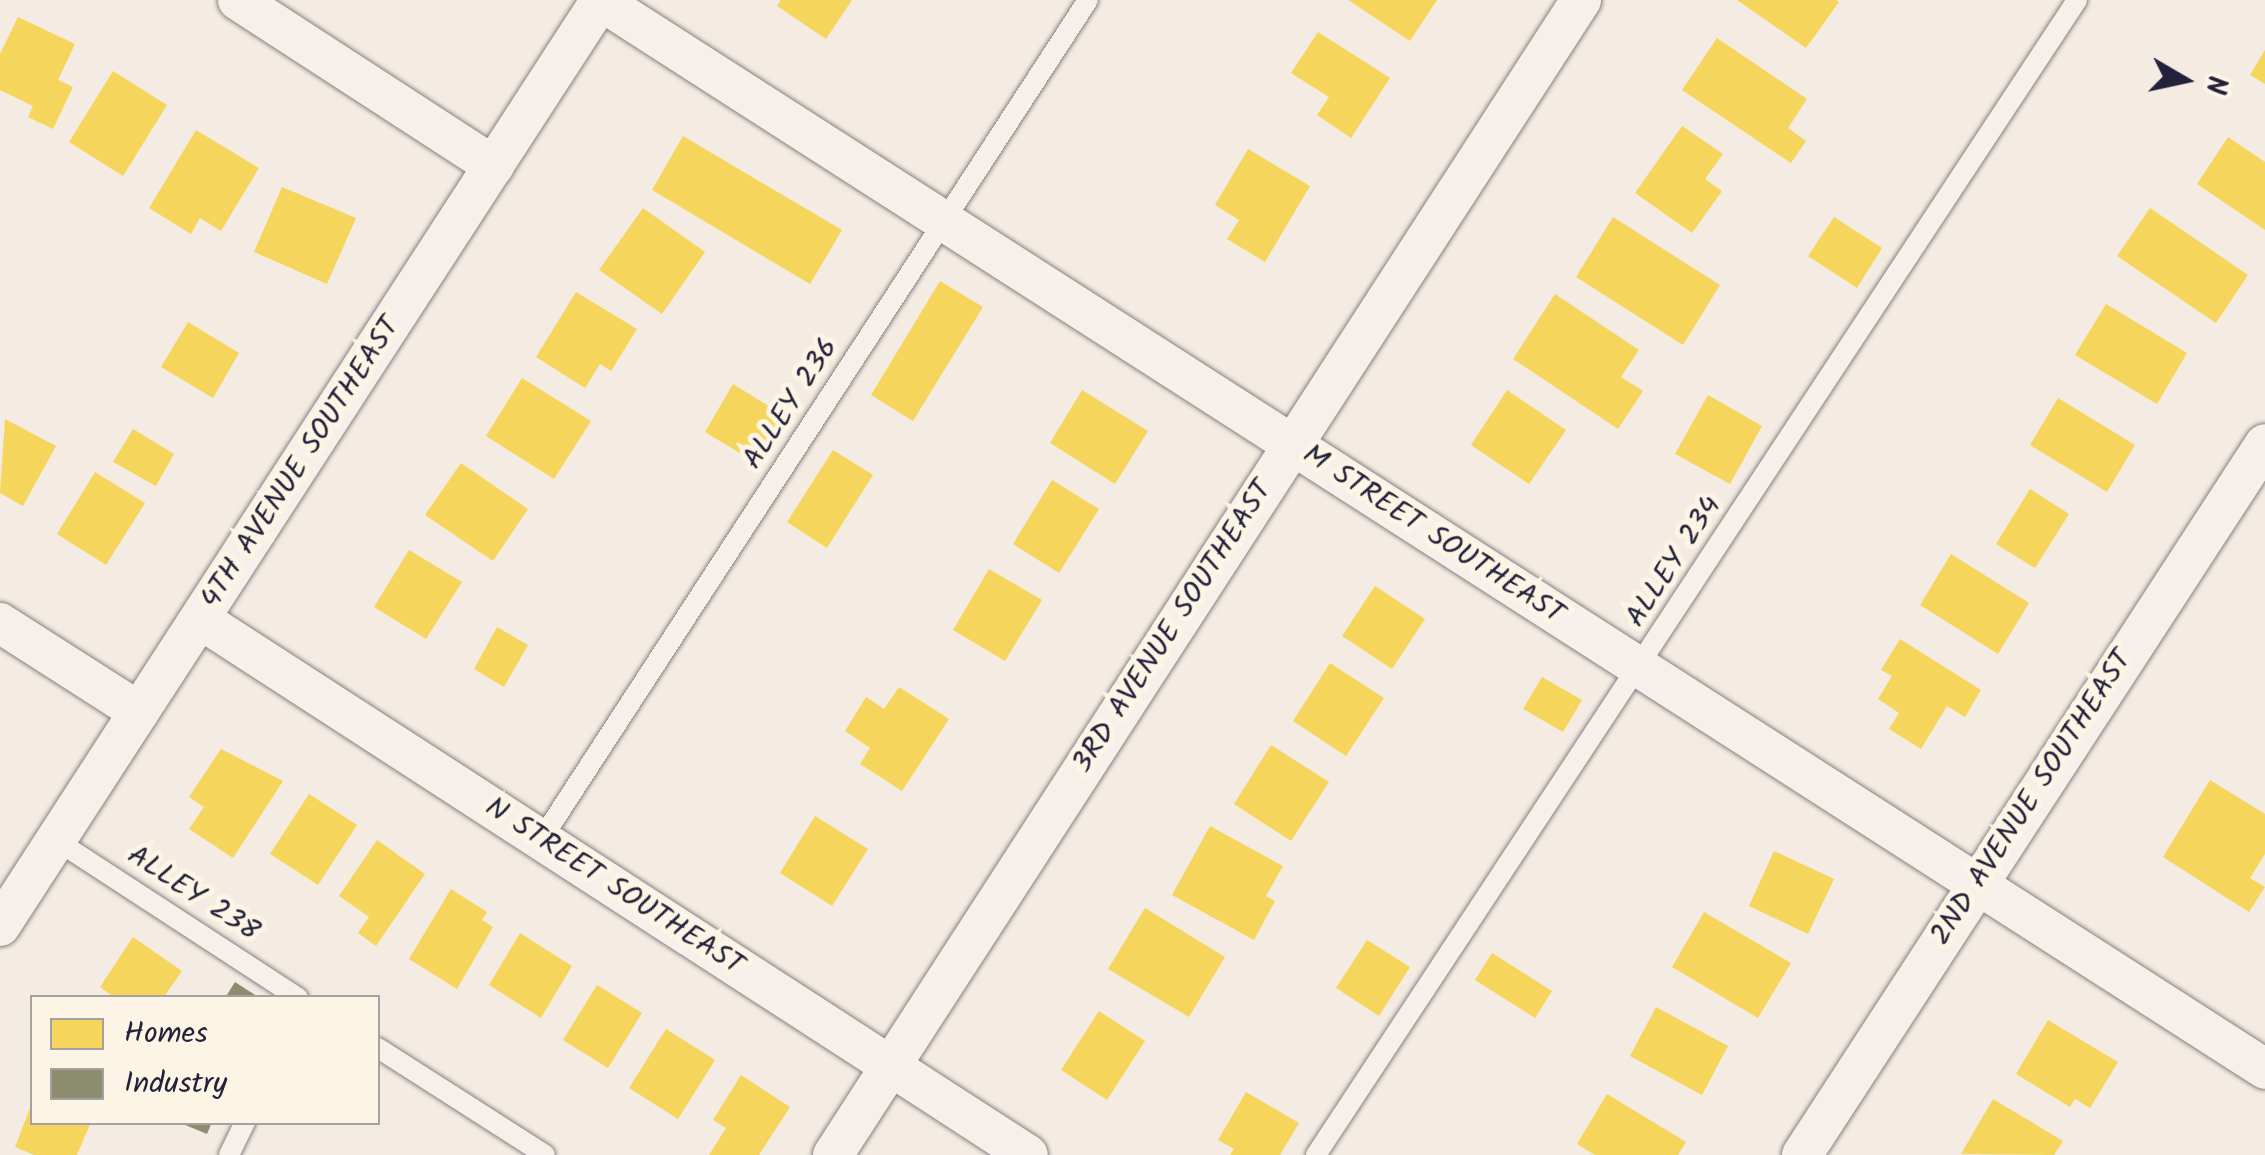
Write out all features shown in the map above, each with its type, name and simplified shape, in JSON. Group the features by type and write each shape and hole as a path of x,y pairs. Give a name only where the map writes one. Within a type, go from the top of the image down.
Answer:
{"street":[{"path":"238,0 494,166"},
{"name":"4TH AVENUE SOUTHEAST","path":"0,926 601,0"},
{"name":"M STREET SOUTHEAST","path":"601,0 2265,1069"},
{"name":"3RD AVENUE SOUTHEAST","path":"833,1155 1581,0"},
{"name":"2ND AVENUE SOUTHEAST","path":"1802,1155 1975,883 2265,444"},
{"name":"N STREET SOUTHEAST","path":"200,619 1028,1155"},
{"path":"0,622 139,712"}],"lane":[{"name":"ALLEY 236","path":"541,840 1088,0"},
{"name":"ALLEY 234","path":"1316,1155 2078,0"},
{"name":"ALLEY 238","path":"56,840 293,995"},
{"path":"380,1049 545,1155"},
{"path":"228,1155 243,1125"}],"building: Homes":[{"path":"781,0 852,0 826,39 777,6"},
{"path":"1348,0 1437,0 1410,41"},
{"path":"1737,0 1836,0 1839,2 1806,48"},
{"path":"18,17 75,44 58,80 73,87 53,129 28,117 33,106 0,90 0,54"},
{"path":"1318,32 1390,78 1351,138 1317,115 1329,97 1291,73"},
{"path":"1717,38 1807,99 1788,128 1806,141 1791,163 1682,90"},
{"path":"2265,50 2265,84 2250,75"},
{"path":"113,71 167,105 123,176 69,142"},
{"path":"1682,126 1723,154 1705,179 1722,191 1692,233 1635,193"},
{"path":"196,130 259,168 221,231 200,218 191,234 149,208"},
{"path":"683,136 842,230 810,284 652,190"},
{"path":"2228,137 2265,162 2265,230 2197,184"},
{"path":"1248,149 1310,186 1265,262 1227,239 1239,220 1215,205"},
{"path":"282,187 356,218 327,284 254,252"},
{"path":"643,208 705,252 662,314 599,270"},
{"path":"2150,208 2248,275 2216,323 2117,256"},
{"path":"1613,217 1720,285 1683,345 1576,277"},
{"path":"1834,217 1882,248 1857,288 1808,256"},
{"path":"940,281 983,307 913,421 871,395"},
{"path":"576,292 637,329 611,371 600,364 585,388 536,357"},
{"path":"1555,294 1639,350 1621,377 1643,391 1618,429 1513,359"},
{"path":"2106,304 2187,353 2157,404 2075,355"},
{"path":"188,322 239,353 213,398 161,367"},
{"path":"522,378 591,421 554,479 486,436"},
{"path":"733,384 786,417 758,464 705,432"},
{"path":"1082,390 1148,431 1115,484 1050,443"},
{"path":"1507,390 1566,430 1529,484 1471,445"},
{"path":"1708,395 1762,426 1730,484 1675,454"},
{"path":"2058,398 2135,445 2107,492 2030,445"},
{"path":"5,419 56,446 23,506 0,493"},
{"path":"133,429 174,454 156,486 113,462"},
{"path":"833,450 873,475 827,548 787,522"},
{"path":"461,463 528,509 493,561 425,515"},
{"path":"95,472 145,503 106,565 57,534"},
{"path":"1052,480 1099,509 1059,573 1013,544"},
{"path":"2030,489 2069,514 2035,568 1996,544"},
{"path":"409,550 462,582 426,639 374,607"},
{"path":"1951,554 2029,603 1998,654 1920,605"},
{"path":"989,569 1042,600 1005,661 953,630"},
{"path":"1375,586 1425,619 1392,669 1342,636"},
{"path":"497,627 528,645 504,687 474,669"},
{"path":"1900,639 1981,690 1965,717 1947,706 1921,749 1889,729 1899,713 1878,699 1892,676 1881,670"},
{"path":"1330,663 1384,698 1346,756 1293,721"},
{"path":"1542,677 1582,700 1563,732 1523,709"},
{"path":"899,687 949,719 902,791 860,764 870,748 845,731 866,697 884,709"},
{"path":"1271,745 1329,782 1291,841 1234,804"},
{"path":"221,749 283,781 233,858 189,829 204,807 189,797"},
{"path":"2210,780 2265,814 2265,854 2250,878 2265,887 2249,912 2163,857"},
{"path":"309,794 357,825 318,885 270,854"},
{"path":"815,816 868,849 832,906 780,873"},
{"path":"1210,826 1283,866 1266,896 1275,901 1254,940 1172,895"},
{"path":"377,840 425,874 376,946 358,933 369,917 339,896"},
{"path":"1774,851 1834,879 1808,934 1749,906"},
{"path":"451,889 487,912 482,920 493,927 457,989 409,959"},
{"path":"1145,908 1225,957 1189,1017 1108,969"},
{"path":"1704,912 1791,963 1758,1018 1672,967"},
{"path":"520,933 572,966 541,1018 489,985"},
{"path":"133,937 182,971 165,995 111,995 100,987"},
{"path":"1367,940 1410,967 1379,1016 1336,988"},
{"path":"1492,953 1552,991 1535,1018 1475,980"},
{"path":"597,985 642,1013 608,1068 563,1040"},
{"path":"1656,1007 1728,1046 1702,1095 1630,1056"},
{"path":"1099,1011 1145,1041 1107,1100 1061,1070"},
{"path":"2048,1020 2118,1062 2090,1108 2075,1099 2070,1107 2016,1074"},
{"path":"666,1029 715,1060 678,1119 629,1088"},
{"path":"741,1075 790,1107 759,1155 709,1155 726,1128 713,1120"},
{"path":"1246,1092 1299,1123 1280,1155 1230,1155 1234,1149 1218,1140"},
{"path":"1607,1094 1686,1142 1678,1155 1595,1155 1577,1144"},
{"path":"1993,1099 2063,1141 2054,1155 1961,1154"},
{"path":"30,1108 30,1125 90,1125 77,1155 34,1155 15,1147"}],"building: Industry":[{"path":"235,982 255,995 227,995"},
{"path":"185,1125 211,1125 207,1134"}]}
